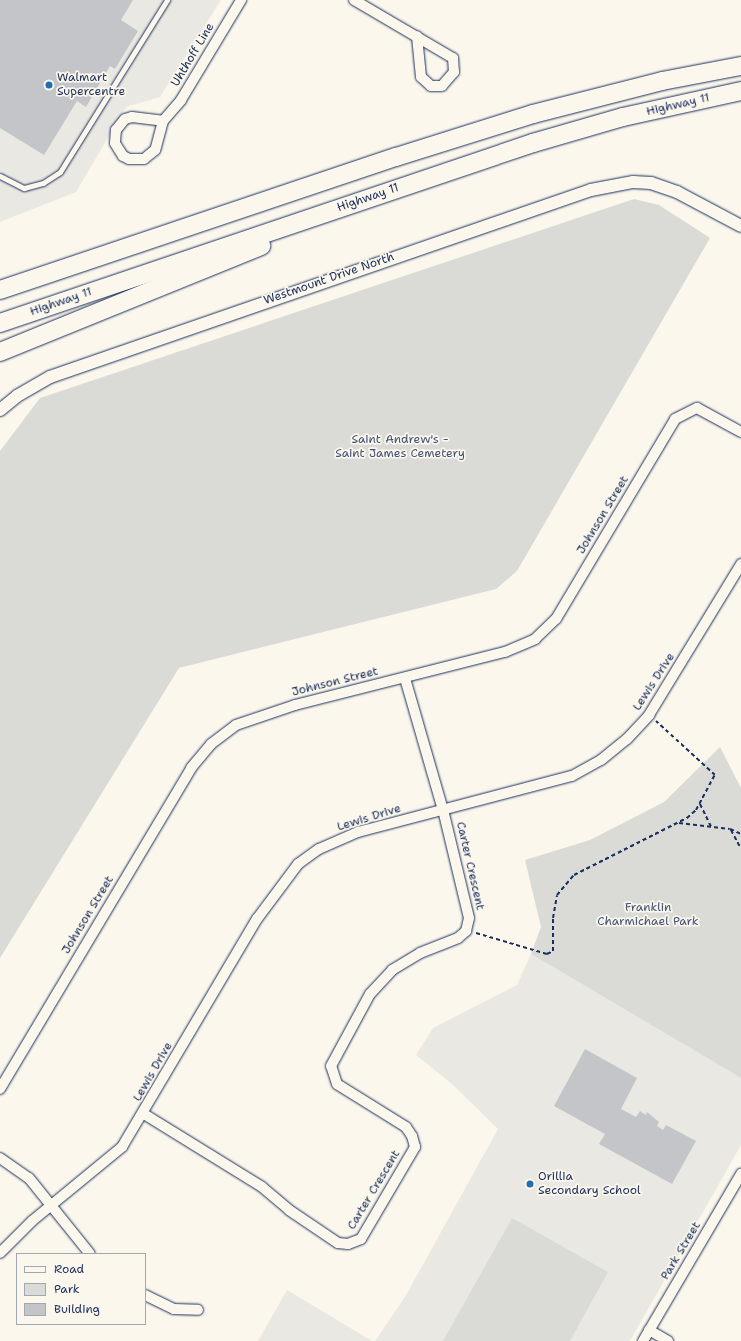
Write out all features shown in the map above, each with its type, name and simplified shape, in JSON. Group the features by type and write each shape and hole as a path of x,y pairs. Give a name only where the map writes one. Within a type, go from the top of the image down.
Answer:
{"highway":[{"path":"0,290 396,157 533,114 662,81 741,66"},
{"name":"Highway 11","path":"0,323 548,139 623,117 741,91"},
{"path":"0,352 305,228 360,201"},
{"path":"0,279 47,274"}],"street":[{"name":"Uhthoff Line","path":"163,121 145,117 125,119 116,130 114,136 118,150 123,156 136,160 150,155 158,143 163,121 181,100 241,0"},
{"path":"354,0 417,36 453,58 454,72 442,86 431,86 421,77 417,36"},
{"name":"Westmount Drive North","path":"0,410 17,396 50,377 591,190 633,182 669,188 741,226"},
{"name":"Johnson Street","path":"0,1089 191,768 211,744 236,725 295,704 405,678 504,652 535,639 556,619 674,419 697,408 741,432"},
{"name":"Lewis Drive","path":"0,1253 20,1231 122,1147 144,1114 257,919 298,864 319,849 358,832 572,776 601,760 627,739 649,715 741,564"},
{"name":"Carter Crescent","path":"144,1114 262,1187 289,1210 338,1243 348,1244 361,1239 415,1147 412,1136 406,1127 337,1084 331,1066 370,994 392,970 420,953 447,944 466,931 469,918 443,810 405,678"},
{"path":"0,1158 28,1178 89,1253"},
{"name":"Park Street","path":"643,1341 738,1185 741,1174"},
{"path":"146,1295 174,1309 198,1310"},
{"path":"649,1330 668,1341"}],"lane":[{"path":"0,176 17,186 32,187 60,172 167,0"}],"path":[{"path":"466,931 547,954 553,951 553,918 557,895 574,874 686,818 700,804 715,775 649,715"},
{"path":"700,804 711,827"},
{"path":"677,823 730,829 741,834"},
{"path":"730,829 741,849"}],"shaded area":[{"path":"0,0 221,0 160,97 126,107 76,192 0,222"},
{"path":"531,954 741,1078 741,1145 630,1341 375,1341 405,1297 498,1129 452,1084 416,1055 433,1028 517,985"},
{"path":"287,1290 372,1341 258,1341"}],"green space":[{"name":"Saint Andrew's - Saint James Cemetery","path":"634,199 659,205 710,238 517,571 496,589 179,668 0,958 0,451 40,398"},
{"name":"Franklin Charmichael Park","path":"720,747 741,788 741,1078 531,954 541,927 525,860 590,840 664,802"},
{"path":"512,1218 608,1272 570,1341 443,1341"}],"building":[{"name":"Walmart Supercentre","path":"0,0 133,0 121,20 138,31 115,69 110,66 86,107 77,101 44,155 0,128"},
{"path":"585,1049 637,1078 621,1109 636,1117 640,1111 646,1115 647,1112 659,1122 657,1126 663,1130 666,1125 696,1141 672,1184 599,1144 605,1134 554,1106"}],"place":[{"name":"Walmart Supercentre","path":"49,85"},
{"name":"Orillia Secondary School","path":"530,1184"}]}
